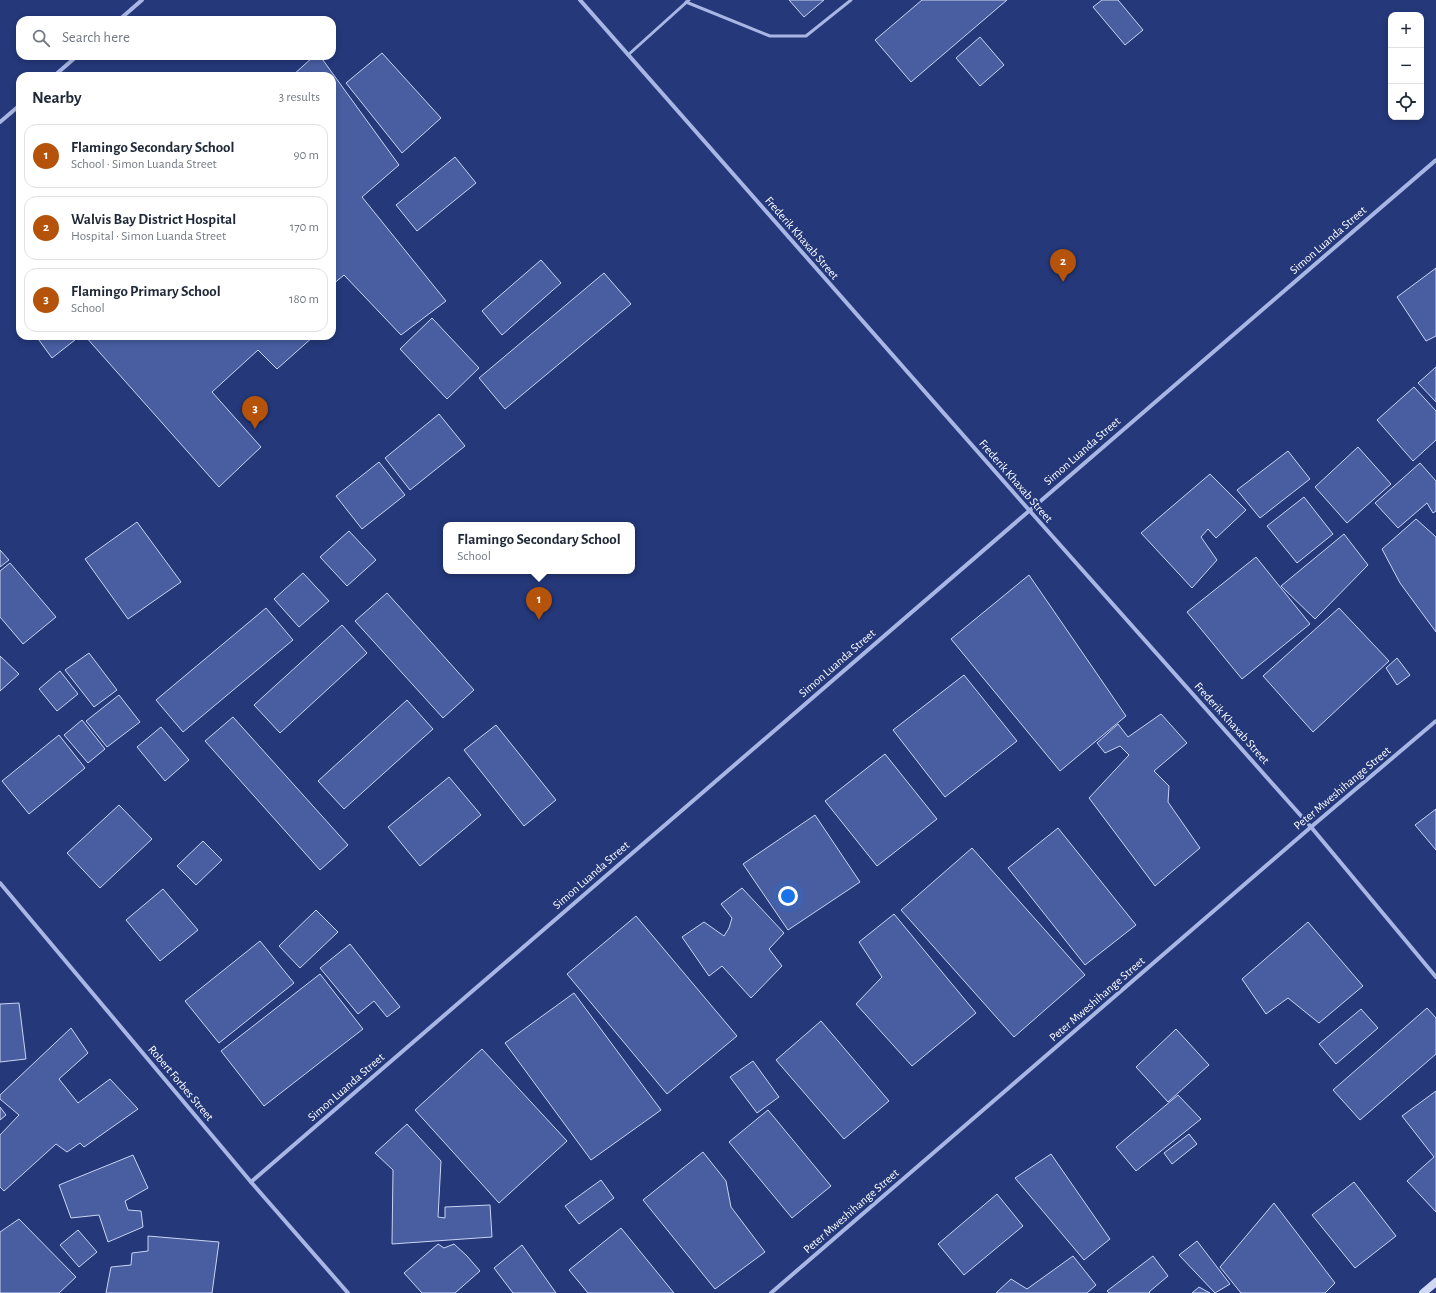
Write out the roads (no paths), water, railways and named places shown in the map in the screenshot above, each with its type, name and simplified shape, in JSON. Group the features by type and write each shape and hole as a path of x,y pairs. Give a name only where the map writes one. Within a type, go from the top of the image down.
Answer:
{"main road":[{"path":"1423,1293 1436,1282"}],"street":[{"path":"124,16 142,0"},
{"name":"Frederik Khaxab Street","path":"580,0 1029,510 1311,827 1436,976"},
{"path":"59,72 72,60"},
{"path":"0,122 16,108"},
{"name":"Simon Luanda Street","path":"251,1182 1436,160"},
{"name":"Peter Mweshihange Street","path":"771,1293 1436,721"},
{"name":"Robert Forbes Street","path":"0,883 251,1182 348,1293"}],"lane":[{"path":"628,55 687,1 770,36 806,36 851,0"}],"place":[{"name":"Walvis Bay District Hospital","path":"1063,282"},
{"name":"Flamingo Primary School","path":"255,429"},
{"name":"Flamingo Secondary School","path":"539,620"}]}
